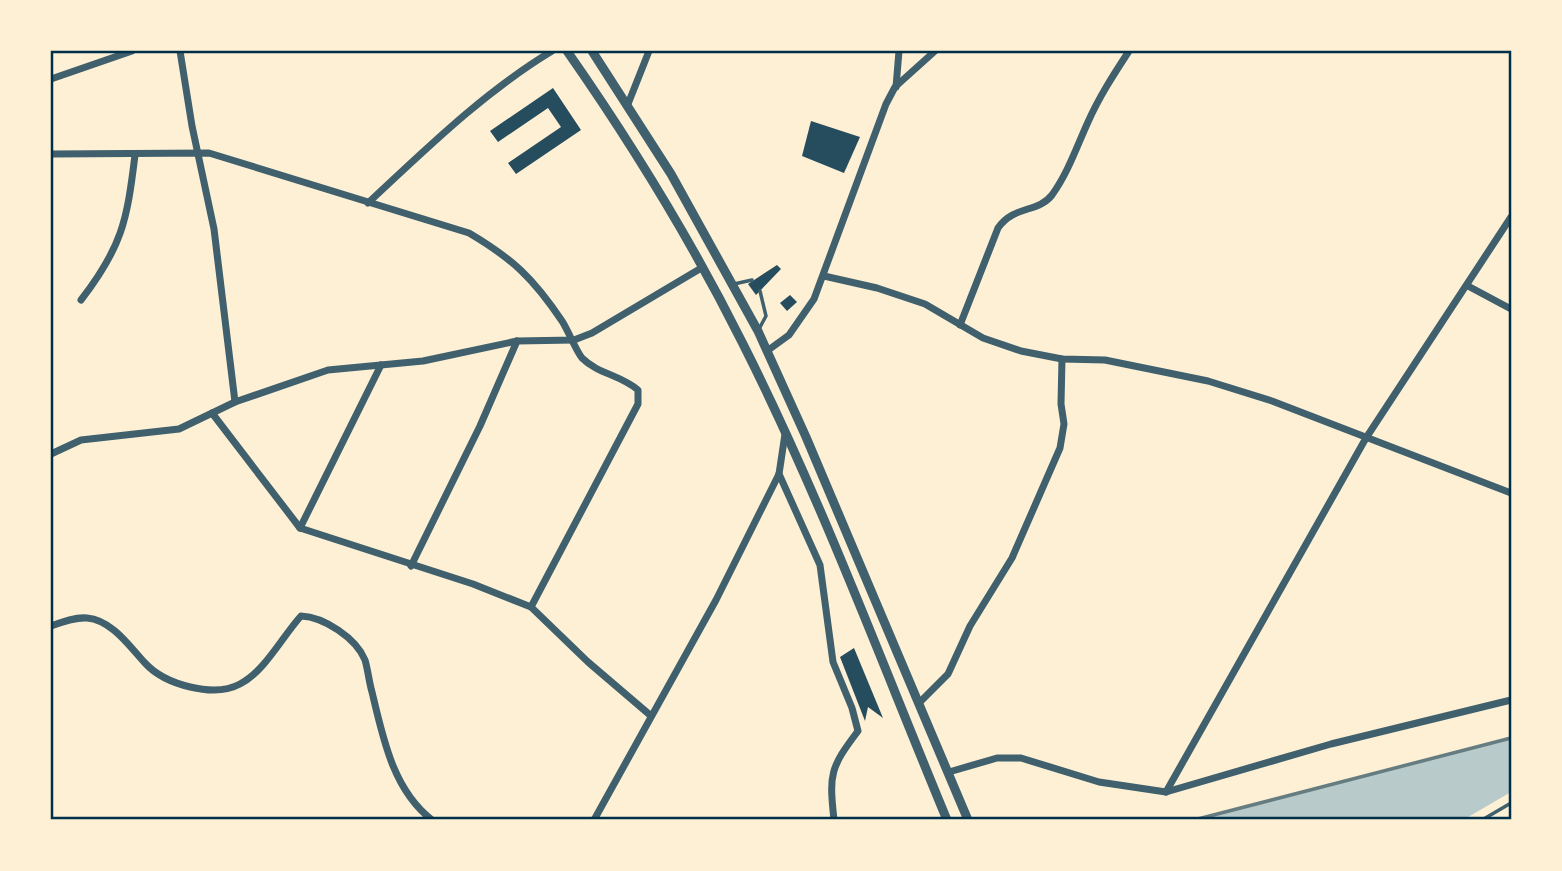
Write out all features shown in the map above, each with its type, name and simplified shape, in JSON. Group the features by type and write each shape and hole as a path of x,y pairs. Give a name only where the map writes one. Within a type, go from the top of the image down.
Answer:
{"street":[{"path":"51,79 132,51"},
{"path":"180,51 192,126 200,152 214,229 235,402"},
{"path":"368,203 439,136 526,67 552,51"},
{"path":"567,51 612,115 703,267 744,345 785,434 947,820"},
{"path":"592,51 628,104 758,331 968,820"},
{"path":"628,104 649,51"},
{"path":"895,87 899,51"},
{"path":"767,351 789,335 802,319 824,276 886,104 895,87 935,51"},
{"path":"960,325 998,228 1016,211 1043,203 1051,196 1075,154 1104,89 1129,51"},
{"path":"51,154 135,155 200,152 226,157 469,233 506,255 530,277 574,340 580,356 598,370 628,382 638,390 638,404 531,607"},
{"path":"81,300 103,272 121,238 135,155"},
{"path":"1166,792 1366,438 1511,217"},
{"path":"51,454 81,440 179,429 235,402 328,370 423,361 517,341 574,340 592,333 703,267"},
{"path":"824,276 877,288 925,304 995,342 1062,359 1105,360 1208,381 1272,401 1511,493"},
{"path":"1468,286 1511,309"},
{"path":"411,566 480,426 517,341"},
{"path":"919,703 948,674 970,625 1012,558 1060,448 1065,424 1061,404 1062,359"},
{"path":"300,528 381,365"},
{"path":"212,413 300,528 473,584 531,607 588,662 650,715"},
{"path":"594,820 716,600 779,474 785,434"},
{"path":"779,474 820,565 833,662 852,708 858,731 833,765 831,791 834,820"},
{"path":"51,626 88,618 99,622 134,646 147,665 168,678 195,688 224,690 242,683 260,666 301,616 326,623 349,640 364,659 398,780 416,808 432,820"},
{"path":"949,772 997,758 1021,758 1100,782 1166,792 1331,744 1511,700"}],"lane":[{"path":"733,284 752,280"},
{"path":"758,331 766,316 761,291"},
{"path":"1482,820 1511,803"}],"shaded area":[{"path":"1511,738 1511,792 1463,820 1195,820"}],"building":[{"path":"553,88 581,130 516,174 508,163 561,127 548,108 498,142 490,131"},
{"path":"811,121 860,137 844,173 802,156"},
{"path":"777,265 781,269 756,295 748,284"},
{"path":"790,295 797,302 787,311 780,303"},
{"path":"854,648 883,718 868,707 865,721 840,657"}],"railway":[{"path":"1194,820 1511,738"}]}
